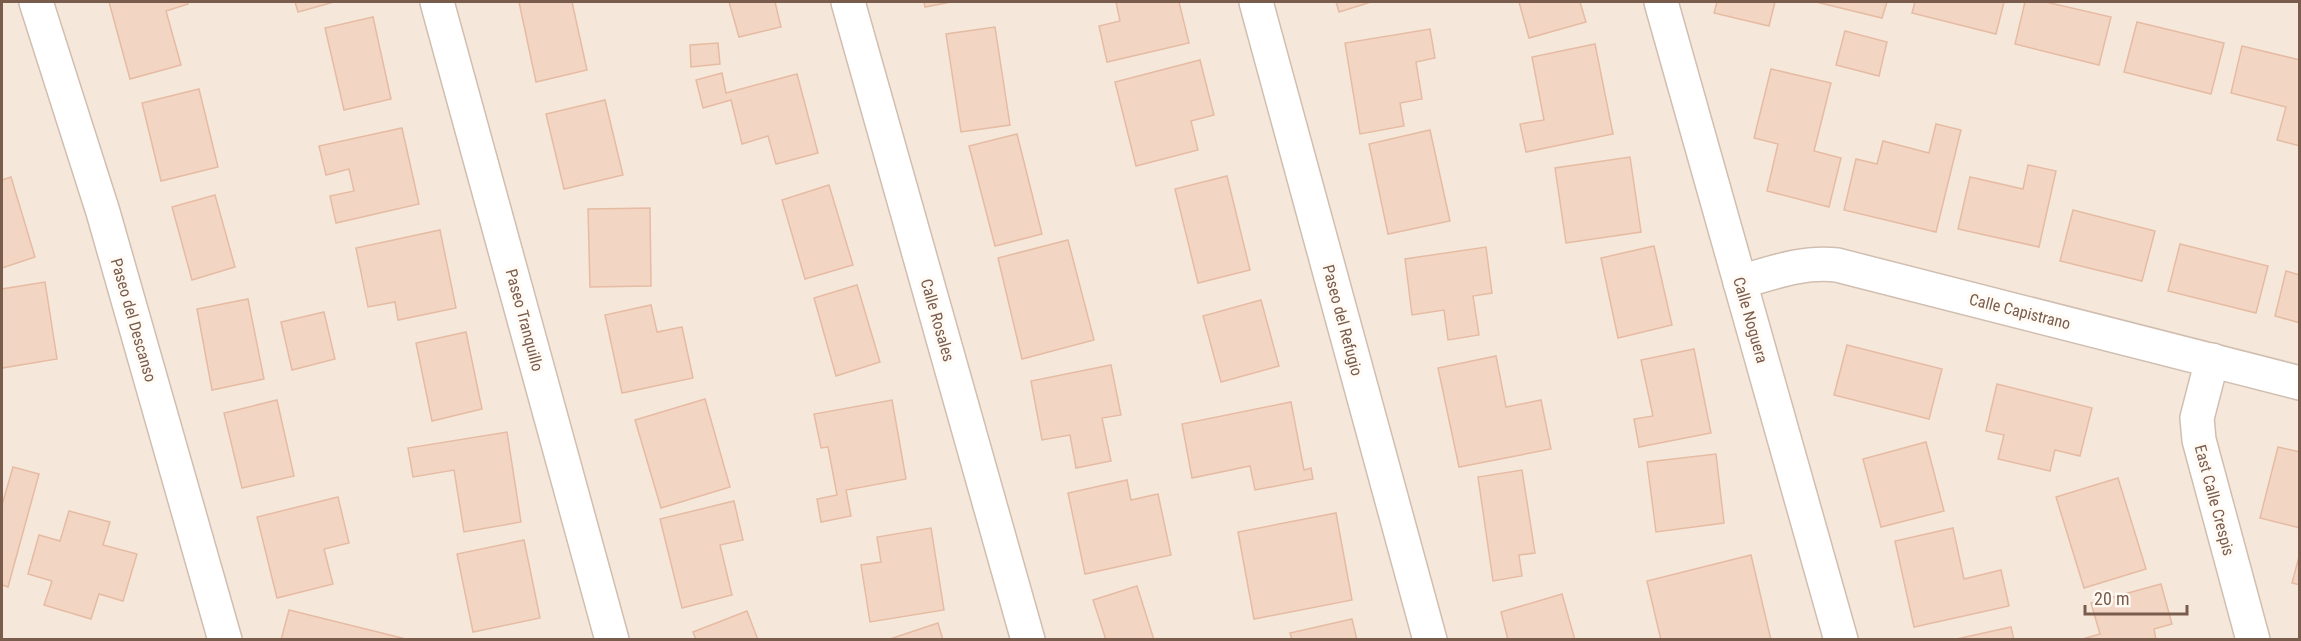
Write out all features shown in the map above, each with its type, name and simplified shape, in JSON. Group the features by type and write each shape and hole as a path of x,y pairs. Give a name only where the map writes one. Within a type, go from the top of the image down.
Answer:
{"street":[{"name":"Paseo del Descanso","path":"36,2 103,212 225,639"},
{"name":"Paseo Tranquillo","path":"437,2 612,639"},
{"name":"Calle Rosales","path":"848,2 1028,639"},
{"name":"Paseo del Refugio","path":"1256,2 1430,639"},
{"name":"Calle Noguera","path":"1661,2 1841,639"},
{"name":"Calle Capistrano","path":"1740,282 1797,266 1817,263 1837,265 2300,383"},
{"name":"East Calle Crespis","path":"2211,360 2197,417 2199,440 2253,639"}],"shaded area":[{"path":"2,2 2299,2 2299,639 2,639"}],"building":[{"path":"109,2 187,2 188,4 166,11 181,65 130,79"},
{"path":"295,2 334,2 298,12"},
{"path":"519,2 572,2 587,70 536,82"},
{"path":"729,2 775,2 781,27 739,37"},
{"path":"924,2 951,2 925,7"},
{"path":"1116,2 1179,2 1189,43 1107,62 1099,26 1120,21"},
{"path":"1336,2 1371,2 1339,12"},
{"path":"1519,2 1580,2 1586,22 1529,38"},
{"path":"1717,2 1775,2 1769,26 1714,13"},
{"path":"1816,2 1887,2 1882,18"},
{"path":"1915,2 2004,2 1996,34 1912,13"},
{"path":"2025,2 2046,2 2111,17 2099,65 2015,44"},
{"path":"373,17 391,99 344,110 325,28"},
{"path":"2137,22 2224,43 2211,94 2124,72"},
{"path":"995,27 1010,125 961,132 946,34"},
{"path":"1430,29 1435,58 1416,62 1422,99 1400,103 1404,126 1360,134 1345,43"},
{"path":"1845,31 1887,42 1879,76 1836,65"},
{"path":"718,43 720,64 691,67 690,45"},
{"path":"1595,44 1613,134 1526,152 1520,124 1544,120 1532,57"},
{"path":"2242,46 2300,60 2300,146 2277,140 2286,107 2231,93"},
{"path":"1200,60 1214,115 1191,121 1198,150 1136,166 1115,82"},
{"path":"1771,69 1831,83 1814,151 1841,158 1829,207 1767,191 1778,144 1754,138"},
{"path":"722,73 726,93 797,74 818,153 776,164 768,136 742,144 731,100 703,108 696,80"},
{"path":"199,89 218,167 161,181 142,103"},
{"path":"605,100 623,175 564,189 546,114"},
{"path":"1936,124 1961,130 1936,232 1844,210 1856,159 1877,164 1883,141 1929,153"},
{"path":"402,128 419,204 336,223 330,196 354,191 349,169 326,175 319,146"},
{"path":"1430,130 1450,221 1388,234 1369,144"},
{"path":"1017,134 1042,234 995,246 969,146"},
{"path":"1630,157 1641,232 1566,243 1555,168"},
{"path":"2028,165 2056,171 2039,247 1958,229 1970,177 2023,189"},
{"path":"1227,176 1250,270 1198,283 1175,189"},
{"path":"11,177 35,257 2,268 2,180"},
{"path":"829,185 853,265 805,279 782,200"},
{"path":"215,195 235,267 192,280 172,207"},
{"path":"650,208 651,286 590,287 588,209"},
{"path":"2073,210 2155,231 2142,281 2060,261"},
{"path":"440,230 456,308 398,320 395,302 368,307 356,248"},
{"path":"1068,240 1094,340 1022,359 998,258"},
{"path":"2180,244 2268,266 2256,313 2168,291"},
{"path":"1654,246 1672,325 1618,338 1601,258"},
{"path":"1486,247 1492,293 1473,296 1479,335 1448,340 1444,310 1412,315 1405,259"},
{"path":"2286,271 2300,275 2300,323 2275,316"},
{"path":"45,282 57,359 2,368 2,289"},
{"path":"857,285 880,362 836,376 814,298"},
{"path":"248,299 264,379 212,390 197,309"},
{"path":"1261,300 1279,366 1221,382 1203,316"},
{"path":"651,305 657,332 682,327 693,378 622,393 605,315"},
{"path":"324,312 335,359 292,370 281,322"},
{"path":"466,332 482,409 432,421 416,343"},
{"path":"1847,345 1942,369 1929,419 1834,395"},
{"path":"1694,349 1711,433 1639,447 1634,419 1653,416 1641,360"},
{"path":"1496,356 1506,407 1541,400 1551,449 1459,467 1438,368"},
{"path":"1111,365 1121,415 1102,418 1111,461 1076,468 1070,435 1042,440 1031,381"},
{"path":"1997,384 2092,408 2080,456 2055,450 2050,471 1998,459 2004,435 1986,431"},
{"path":"705,399 730,487 661,508 635,420"},
{"path":"277,400 294,476 242,488 224,413"},
{"path":"892,400 906,479 846,490 851,516 821,522 817,499 837,495 828,447 821,448 814,414"},
{"path":"1291,402 1304,470 1311,468 1313,479 1255,490 1250,466 1192,478 1182,424"},
{"path":"507,432 521,522 464,532 454,470 413,477 408,448"},
{"path":"1926,442 1944,511 1881,527 1863,459"},
{"path":"2278,447 2300,452 2300,528 2260,518"},
{"path":"1716,454 1724,523 1656,532 1647,462"},
{"path":"13,467 39,474 8,587 2,585 2,505"},
{"path":"1522,470 1535,553 1519,555 1522,576 1493,581 1478,477"},
{"path":"2118,478 2146,569 2084,588 2056,497"},
{"path":"1127,480 1131,500 1158,494 1171,555 1085,574 1068,493"},
{"path":"338,497 349,543 324,549 333,584 277,598 257,517"},
{"path":"734,501 743,540 720,545 732,595 682,608 660,519"},
{"path":"69,511 110,522 103,545 137,554 123,601 99,594 91,619 44,605 52,581 28,574 39,535 60,541"},
{"path":"1336,513 1352,600 1254,619 1238,532"},
{"path":"931,528 944,610 870,622 861,565 881,562 877,537"},
{"path":"1953,528 1964,579 2001,570 2009,606 1914,627 1895,541"},
{"path":"524,540 540,618 473,632 457,554"},
{"path":"2300,553 2300,585 2292,583"},
{"path":"1751,555 1771,640 1661,640 1647,581"},
{"path":"2161,584 2172,624 2154,629 2156,640 2079,640 2100,634 2091,603"},
{"path":"1137,586 1154,640 1106,640 1093,600"},
{"path":"1562,594 1575,640 1508,640 1501,612"},
{"path":"289,610 410,640 281,640"},
{"path":"747,611 758,640 696,640 693,632"},
{"path":"1352,619 1357,640 1292,640 1290,633"},
{"path":"938,623 943,640 887,640"},
{"path":"2011,627 2014,640 1952,640"}]}
